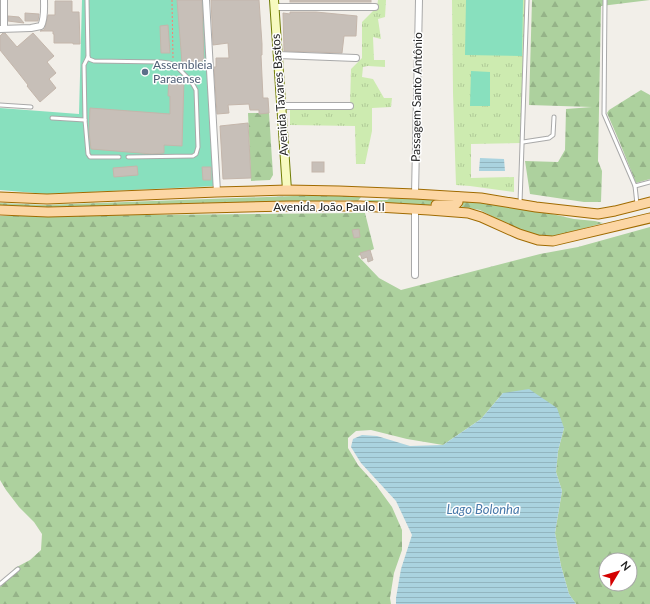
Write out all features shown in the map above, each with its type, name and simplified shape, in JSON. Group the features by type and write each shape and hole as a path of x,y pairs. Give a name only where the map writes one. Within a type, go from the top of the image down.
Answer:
{"main road":[{"name":"Avenida Tavares Bastos","path":"275,4 287,190"},
{"name":"Avenida João Paulo II","path":"0,198 47,199 287,190 415,194 481,198 520,205 598,214 615,212 650,202"},
{"path":"360,206 360,201 363,198 384,198 389,193"},
{"path":"430,210 430,208 434,205 455,205 458,202 458,197"},
{"name":"Avenida João Paulo II","path":"0,210 48,212 289,206 360,206 415,209 468,213 481,217 519,234 538,240 553,241 650,218"}],"street":[{"path":"4,0 2,29 31,28 41,26 44,18 44,0"},
{"path":"206,0 217,192"},
{"name":"Passagem Santo Antônio","path":"415,194 419,0"},
{"path":"275,4 375,7"},
{"path":"278,55 356,58"},
{"path":"281,106 350,106"},
{"path":"415,209 415,275"}],"lane":[{"path":"88,0 88,56 84,65 85,120 88,154 90,156 119,157"},
{"path":"520,205 527,0"},
{"path":"605,0 604,114 635,186 638,205"},
{"path":"88,56 89,59 94,61 161,62 173,64 191,81 196,90 198,147 196,154 193,156 128,157"},
{"path":"0,105 31,107"},
{"path":"523,142 549,138 553,135 554,116"},
{"path":"52,118 85,120"},
{"path":"635,186 650,182"},
{"path":"0,584 18,569"}],"path":[{"path":"172,0 173,64"}],"green space":[{"name":"Assembleia Paraense","path":"82,0 206,0 217,186 47,194 0,190 0,108 79,114"},
{"path":"378,0 386,0 385,17 378,19 381,39 373,37 374,60 385,60 385,67 363,67 362,77 373,79 384,98 392,98 391,107 372,108 372,131 365,164 356,164 355,126 290,125 290,106 350,106 351,69 362,58 362,22 377,7"},
{"path":"452,0 526,0 523,143 471,144 471,178 514,177 514,192 456,185"},
{"path":"466,0 523,0 522,56 465,55"},
{"path":"532,0 650,0 601,6 598,161 602,171 601,202 584,202 530,194 525,161 558,162 565,150 566,109 592,107 529,105"},
{"path":"471,71 490,72 490,106 470,106"},
{"path":"641,90 650,95 650,179 636,183 607,113 609,110"},
{"path":"248,113 269,113 273,175 270,180 251,181"},
{"path":"352,195 361,197 358,201 255,202 34,209 0,207 0,203 44,205"},
{"path":"394,196 456,199 454,202 437,201 428,206 364,203 365,200 387,200"},
{"path":"463,200 603,223 553,237 533,235 480,210 462,207"},
{"path":"365,213 374,249 358,256 379,278 401,290 540,254 578,247 650,227 650,604 576,604 569,594 561,566 555,533 562,491 556,472 558,451 564,428 503,393 481,419 443,445 407,439 371,430 356,431 348,438 348,448 358,465 376,485 392,507 402,530 402,550 394,573 390,598 391,604 0,604 0,587 15,568 30,560 41,550 42,534 34,522 19,507 0,480 0,216"}],"water":[{"path":"480,158 504,159 505,171 479,171"},
{"name":"Lago Bolonha","path":"529,389 557,408 564,428 558,451 556,472 562,491 555,533 561,566 569,594 576,604 396,604 401,569 412,535 396,501 361,463 351,447 353,439 362,435 377,436 410,446 443,445 481,419 503,393"}],"building":[{"path":"177,0 202,0 204,61 182,63"},
{"path":"211,0 259,0 262,44 261,55 263,98 268,98 269,113 259,114 259,110 250,110 249,104 228,105 229,113 217,114 214,67 216,67 216,58 229,58 228,43 213,45"},
{"path":"290,0 371,0 371,2 290,2"},
{"path":"55,1 72,1 72,12 79,12 80,44 54,43 53,31 40,31 44,30 45,28 48,15 55,15"},
{"path":"290,12 316,12 357,16 356,36 344,36 342,53 284,51 283,13 290,14"},
{"path":"25,13 39,14 38,21 25,21"},
{"path":"8,16 19,17 24,23 8,21"},
{"path":"168,25 170,53 161,53 160,26"},
{"path":"5,33 17,47 33,33 54,56 47,62 56,73 49,79 56,88 40,102 0,50 0,36"},
{"path":"169,76 182,77 184,79 182,146 164,145 164,153 152,154 91,149 89,132 90,108 170,114 170,96 168,96"},
{"path":"248,123 251,178 223,179 220,126"},
{"path":"312,162 324,162 324,172 312,172"},
{"path":"137,166 138,175 114,177 113,168"},
{"path":"202,167 211,167 211,180 203,180"},
{"path":"359,229 360,237 354,238 352,230"},
{"path":"370,250 373,260 368,262 367,257 362,259 360,253"}],"place":[{"name":"Assembleia Paraense","path":"145,72"}]}
